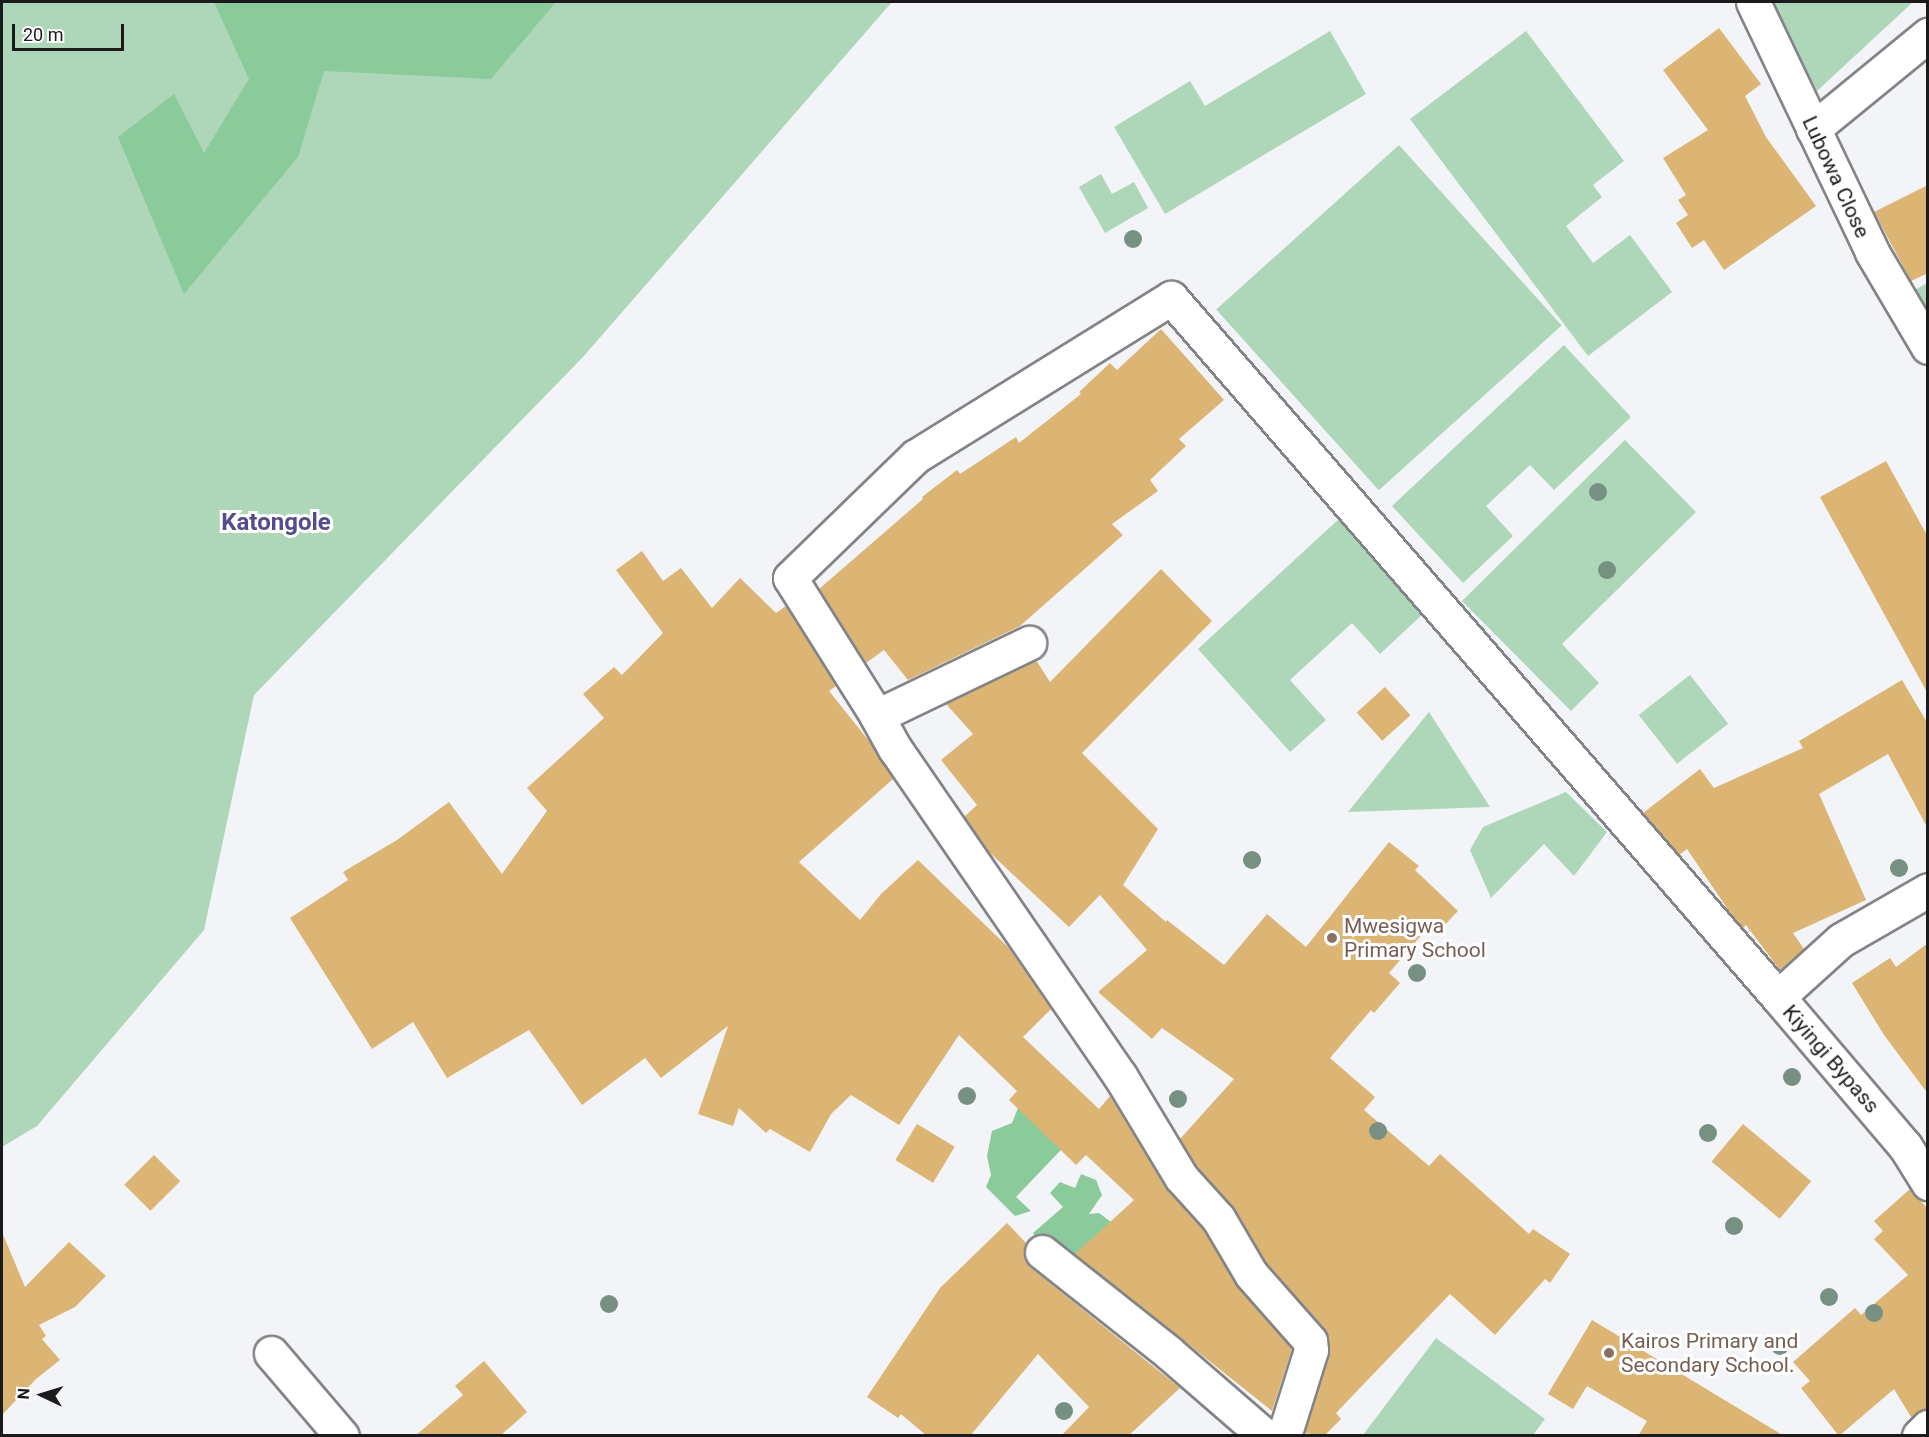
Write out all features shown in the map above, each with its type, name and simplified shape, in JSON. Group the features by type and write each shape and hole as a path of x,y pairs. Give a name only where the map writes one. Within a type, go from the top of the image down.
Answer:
{"street":[{"name":"Lubowa Close","path":"1753,2 1872,252 1928,347"},
{"path":"1813,129 1928,35"},
{"path":"1284,1436 1311,1350 1311,1341 1251,1274 1218,1218 1181,1178 1120,1076 895,749 877,716 790,578 916,456 1171,298 1778,997"},
{"path":"877,716 1029,643"},
{"name":"Kiyingi Bypass","path":"1928,890 1841,940 1778,997 1905,1146 1928,1183"},
{"path":"1042,1252 1168,1352 1265,1436"},
{"path":"272,1353 342,1436"},
{"path":"1919,1436 1928,1427"}],"green space":[{"path":"2,2 892,2 583,357 254,695 204,930 37,1126 2,1147"},
{"path":"214,2 556,2 491,79 324,71 298,157 184,294 118,137 174,94 204,153 249,79"},
{"path":"1771,2 1913,2 1817,91"},
{"path":"1330,31 1366,94 1165,214 1114,127 1190,81 1205,106"},
{"path":"1526,31 1624,161 1593,185 1602,197 1566,226 1593,263 1630,235 1672,292 1588,356 1410,119"},
{"path":"1399,145 1562,326 1379,490 1216,310"},
{"path":"1101,174 1112,194 1134,182 1148,208 1105,233 1079,187"},
{"path":"1927,283 1927,323 1911,292"},
{"path":"1564,345 1631,417 1554,490 1530,465 1486,506 1513,536 1463,583 1392,506"},
{"path":"1625,440 1696,512 1562,644 1599,683 1571,711 1462,601"},
{"path":"1340,518 1425,612 1380,654 1352,623 1290,680 1326,720 1290,752 1198,649"},
{"path":"1690,675 1728,724 1677,764 1639,715"},
{"path":"1429,712 1490,807 1348,812"},
{"path":"1566,792 1607,832 1574,876 1544,844 1491,898 1470,850 1483,827"},
{"path":"1018,1108 1078,1132 1016,1197 1031,1211 1015,1216 986,1187 991,1175 987,1156 992,1131 1012,1123"},
{"path":"1081,1174 1096,1180 1102,1195 1089,1214 1099,1213 1111,1222 1076,1258 1066,1250 1056,1263 1042,1252 1033,1233 1063,1207 1050,1193 1060,1182 1075,1188"},
{"path":"1436,1338 1545,1419 1533,1435 1363,1435"}],"building":[{"path":"1719,28 1761,84 1745,96 1766,137 1816,206 1724,270 1704,240 1692,248 1676,223 1688,215 1678,200 1686,195 1663,158 1708,130 1663,70"},
{"path":"1928,185 1928,273 1911,281 1874,212"},
{"path":"1161,329 1224,400 1179,439 1186,446 1150,480 1158,491 1112,524 1123,535 1020,626 908,680 884,650 866,663 819,589 923,499 922,497 957,470 960,474 1016,437 1019,443 1081,394 1079,392 1110,363 1117,370"},
{"path":"1886,461 1928,537 1928,694 1820,497"},
{"path":"642,551 663,581 681,568 712,608 740,578 776,613 786,606 836,686 829,691 869,741 893,779 799,862 860,920 881,894 918,860 1008,947 1051,1009 1023,1037 1099,1109 1110,1096 1165,1187 1203,1229 1237,1286 1292,1349 1272,1411 1075,1254 1134,1200 1086,1155 1076,1165 1009,1100 1017,1091 959,1035 899,1125 851,1095 831,1114 810,1152 770,1129 766,1133 739,1108 733,1126 698,1114 728,1026 661,1078 645,1058 582,1105 529,1030 447,1078 413,1022 372,1049 290,918 348,880 343,872 397,840 449,802 502,874 547,811 527,788 604,718 583,694 614,667 622,675 663,633 616,570"},
{"path":"1161,569 1212,621 1082,753 1158,829 1123,885 1166,922 1167,920 1224,965 1267,914 1306,947 1389,842 1419,866 1415,870 1458,911 1438,932 1430,925 1389,973 1400,983 1374,1013 1371,1010 1330,1058 1375,1097 1364,1110 1429,1166 1440,1154 1529,1234 1533,1229 1570,1254 1550,1283 1545,1279 1495,1335 1450,1294 1336,1413 1341,1419 1324,1436 1305,1433 1329,1355 1329,1339 1324,1329 1266,1263 1234,1208 1196,1166 1180,1139 1234,1079 1162,1028 1152,1039 1098,992 1147,950 1100,895 1069,927 988,851 964,817 977,805 941,760 973,734 946,704 1036,660 1050,682"},
{"path":"1902,680 1928,724 1928,829 1888,754 1819,794 1866,900 1793,933 1804,949 1780,970 1746,925 1743,928 1733,917 1687,849 1679,855 1643,813 1700,769 1714,788 1803,748 1799,741"},
{"path":"1385,687 1410,715 1382,741 1357,712"},
{"path":"1928,943 1928,1094 1884,1035 1852,983 1890,958 1896,967"},
{"path":"917,1124 955,1147 933,1183 895,1160"},
{"path":"1743,1124 1811,1181 1780,1219 1712,1162"},
{"path":"154,1155 180,1181 150,1211 124,1185"},
{"path":"1910,1189 1928,1209 1928,1409 1911,1417 1894,1389 1839,1436 1801,1388 1810,1381 1793,1362 1855,1308 1861,1315 1908,1275 1874,1239 1883,1231 1874,1221"},
{"path":"1007,1223 1026,1243 1024,1258 1030,1267 1180,1388 1128,1436 1061,1436 1089,1407 1038,1354 970,1436 927,1436 901,1414 898,1418 867,1397 940,1288"},
{"path":"2,1232 25,1287 69,1242 106,1276 75,1307 39,1325 46,1336 42,1339 60,1360 36,1379 2,1415"},
{"name":"Kairos Primary and Secondary School.","path":"1592,1320 1784,1436 1638,1436 1647,1421 1587,1386 1573,1409 1548,1394"},
{"path":"484,1361 527,1412 500,1436 415,1436 463,1395 455,1386"}],"place":[{"name":"Mwesigwa Primary School","path":"1332,938"},
{"name":"Kairos Primary and Secondary School.","path":"1609,1353"}],"district":[{"name":"Katongole","path":"276,523"}]}
